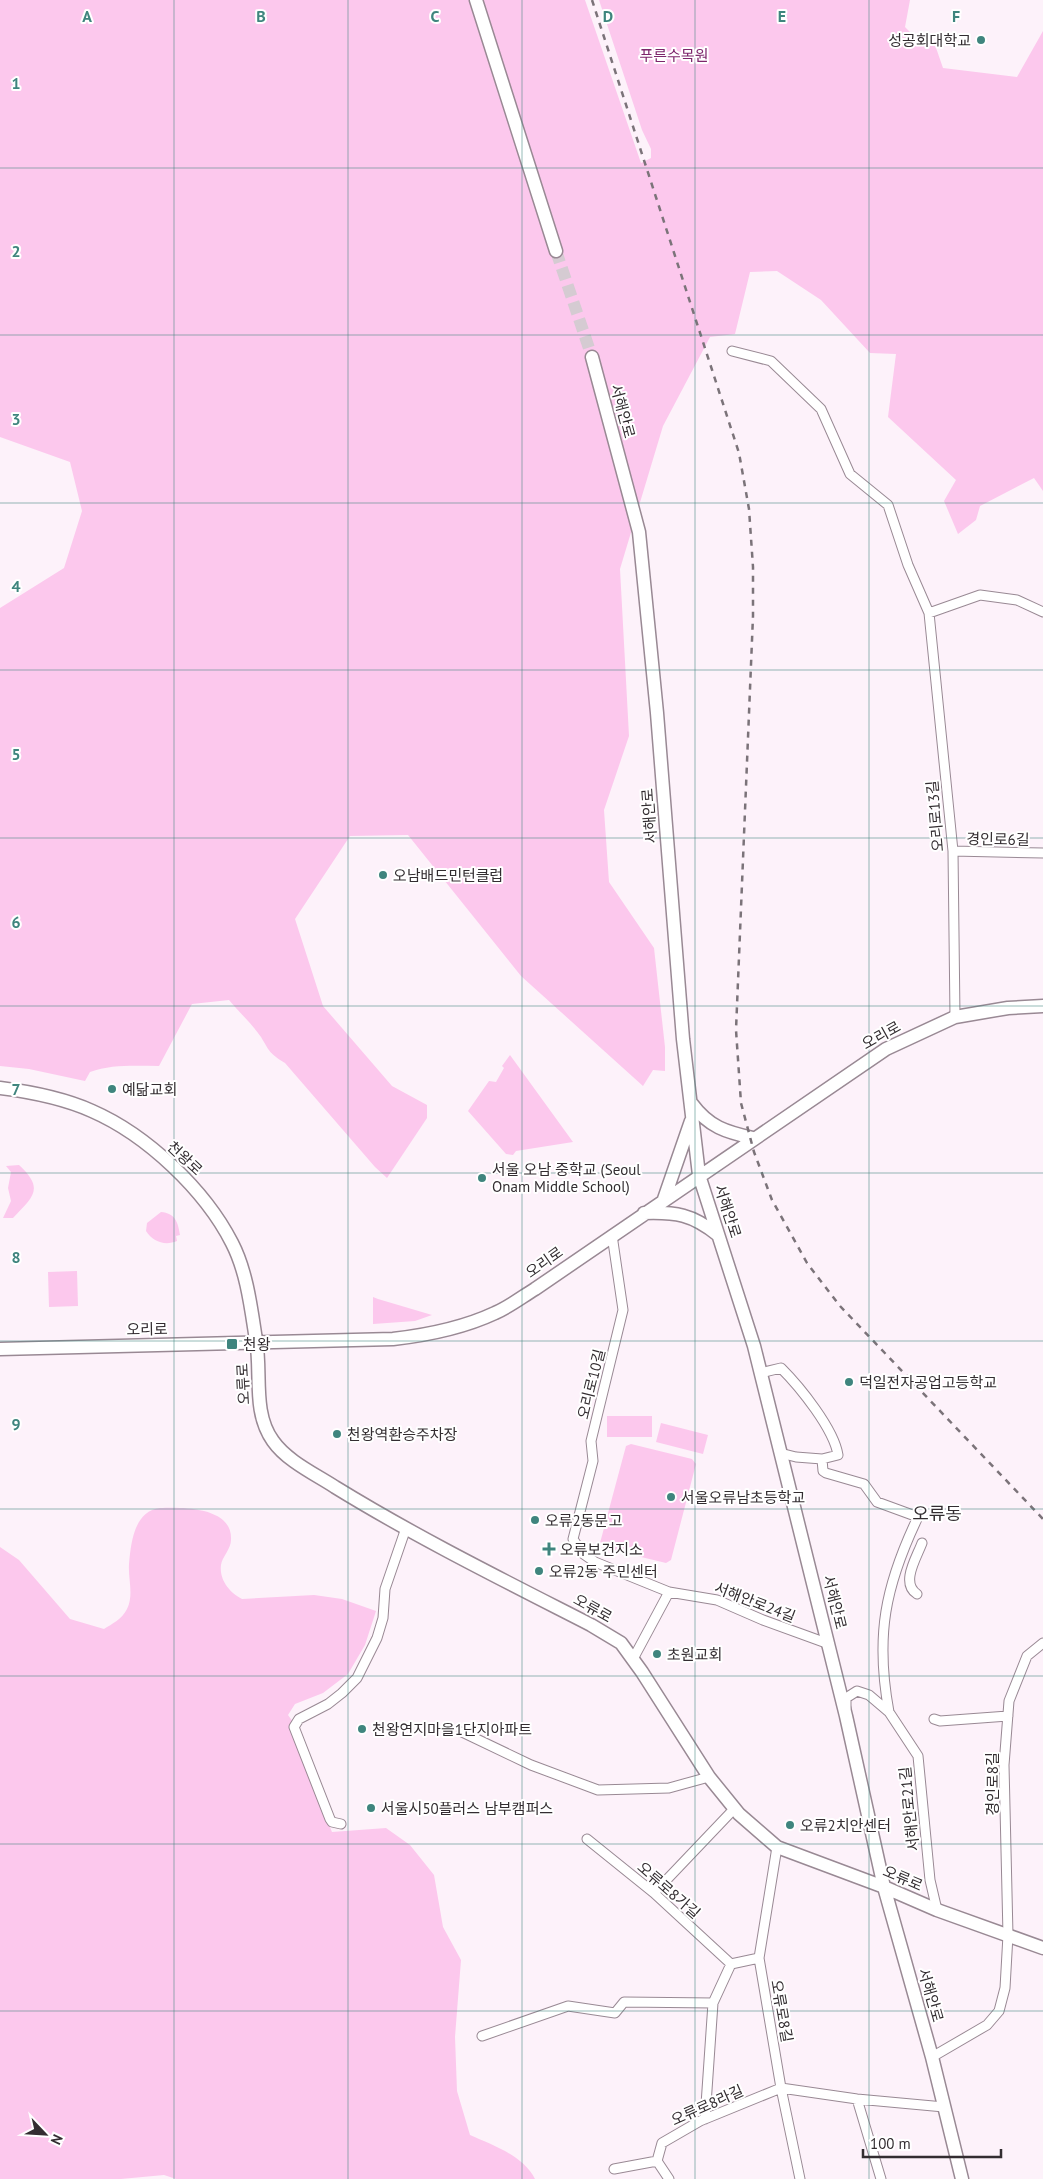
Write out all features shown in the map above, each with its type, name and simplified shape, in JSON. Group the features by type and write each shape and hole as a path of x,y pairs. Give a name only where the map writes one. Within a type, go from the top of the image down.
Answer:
{"main road":[{"path":"476,0 556,251"},
{"name":"서해안로","path":"592,357 639,532 657,713 683,1039 699,1175 760,1373 846,1716 884,1887 932,2057 962,2179"},
{"name":"오리로","path":"0,1349 393,1339 425,1335 459,1327 500,1310 535,1289 753,1138 886,1049 955,1017 1008,1008 1043,1006"},
{"name":"천왕로","path":"0,1088 27,1091 58,1098 91,1110 112,1120 178,1172 208,1206 232,1243 240,1262 246,1286 257,1343"},
{"path":"690,1101 701,1117 710,1124 753,1138"},
{"path":"664,1199 692,1118"},
{"path":"644,1213 678,1213 705,1224 718,1235"},
{"name":"오류로","path":"257,1343 261,1418 273,1441 289,1456 318,1476 406,1528 591,1625 621,1643 709,1777 734,1808 777,1847 884,1887 938,1910 1043,1948"}],"street":[{"name":"오리로13길","path":"732,352 772,361 821,409 850,474 888,505 908,565 928,613 953,851 955,1017"},
{"path":"928,613 980,595 1017,600 1043,612"},
{"name":"경인로6길","path":"953,851 1043,853"},
{"name":"오리로10길","path":"574,1539 593,1460 591,1441 623,1310 612,1235"},
{"path":"760,1373 781,1368 796,1383 836,1442 838,1455 822,1459 796,1457 780,1453"},
{"name":"서해안로21길","path":"822,1459 823,1471 826,1473 864,1484 877,1502 918,1517 899,1559 886,1607 883,1656 884,1684 889,1712"},
{"path":"341,1824 332,1822 330,1819 294,1727 299,1719 328,1704 357,1678 376,1638 383,1618 385,1589 406,1528"},
{"name":"서해안로24길","path":"574,1539 582,1553 595,1562 669,1592 717,1600 763,1620 828,1644"},
{"path":"917,1594 912,1591 909,1581 922,1543"},
{"path":"633,1659 669,1592"},
{"name":"경인로8길","path":"1008,1935 1004,1765 1008,1716 1010,1701 1027,1656 1043,1643"},
{"name":"서해안로21길","path":"846,1716 846,1698 857,1691 869,1695 889,1712 918,1756 930,1880 938,1910"},
{"path":"934,1719 940,1721 965,1720 1008,1716"},
{"path":"462,1732 531,1766 598,1790 669,1788 709,1777"},
{"path":"654,1893 734,1808"},
{"name":"오류로8가길","path":"587,1839 654,1893 731,1964"},
{"name":"오류로8길","path":"777,1847 759,1958 781,2088 800,2179"},
{"path":"932,2057 987,2025 998,2011 1005,1988 1008,1935"},
{"path":"704,2119 713,2003 731,1964 759,1958"},
{"path":"482,2036 568,2006 615,2013 624,2002 713,2003"},
{"path":"781,2088 857,2099 944,2107"},
{"name":"오류로8라길","path":"656,2160 662,2143 671,2136 704,2119 781,2088"},
{"path":"857,2099 881,2179"},
{"path":"614,2169 656,2160 663,2174 669,2179"}],"green space":[{"name":"푸른수목원","path":"0,0 585,0 641,163 651,158 651,149 642,130 599,0 910,0 905,27 916,38 934,42 943,68 1017,77 1043,31 1043,491 1034,478 980,506 976,520 958,534 944,501 956,480 888,417 896,354 870,353 821,300 777,271 750,272 735,334 710,337 663,426 620,569 629,736 604,810 609,882 654,948 665,1047 665,1071 653,1070 643,1086 521,976 408,835 350,836 295,919 323,1006 392,1086 427,1105 427,1118 387,1178 375,1167 285,1063 270,1052 257,1032 229,1000 192,1004 159,1066 124,1066 98,1069 90,1072 85,1081 29,1069 0,1066 0,608 64,568 82,511 70,462 0,437"},
{"path":"510,1055 573,1142 516,1151 513,1155 506,1154 468,1111 489,1081 496,1082 504,1068 502,1066"},
{"path":"19,1165 32,1180 33,1193 31,1198 13,1218 3,1218 11,1201 8,1188 11,1172 6,1166"},
{"path":"161,1212 170,1214 175,1219 180,1235 176,1236 177,1241 160,1242 152,1238 146,1231 147,1223"},
{"path":"77,1271 78,1306 49,1307 48,1272"},
{"path":"373,1297 432,1315 415,1321 373,1324"},
{"path":"607,1416 652,1416 652,1437 607,1437"},
{"path":"661,1423 708,1435 703,1454 656,1442"},
{"path":"631,1444 692,1459 696,1464 671,1560 666,1563 604,1548 600,1543 626,1446"},
{"path":"160,1508 205,1511 224,1521 229,1529 231,1540 230,1547 221,1565 222,1576 230,1590 242,1599 314,1595 342,1599 376,1611 365,1645 348,1674 323,1693 295,1704 288,1715 293,1722 289,1727 332,1832 386,1828 410,1845 434,1875 443,1927 461,1960 455,2037 457,2091 470,2135 515,2157 523,2163 535,2179 176,2179 164,2175 121,2179 0,2179 0,1547 19,1560 70,1619 104,1629 122,1616 129,1604 131,1547 139,1522 151,1510"}],"tunnel":[{"path":"556,251 592,357"}],"railway":[{"path":"592,0 739,453 749,509 753,567 753,616 736,1030 741,1103 754,1152 772,1200 807,1263 840,1306 1043,1519"}],"place":[{"name":"성공회대학교","path":"981,40"},
{"name":"오남배드민턴클럽","path":"383,875"},
{"name":"예닮교회","path":"112,1089"},
{"name":"서울 오남 중학교 (Seoul Onam Middle School)","path":"482,1178"},
{"name":"천왕","path":"232,1344"},
{"name":"덕일전자공업고등학교","path":"849,1382"},
{"name":"천왕역환승주차장","path":"337,1434"},
{"name":"서울오류남초등학교","path":"671,1497"},
{"name":"오류2동문고","path":"535,1520"},
{"name":"오류보건지소","path":"549,1549"},
{"name":"오류2동 주민센터","path":"539,1571"},
{"name":"초원교회","path":"657,1654"},
{"name":"천왕연지마을1단지아파트","path":"362,1729"},
{"name":"서울시50플러스 남부캠퍼스","path":"371,1808"},
{"name":"오류2치안센터","path":"790,1825"}],"district":[{"name":"오류동","path":"937,1513"}]}
